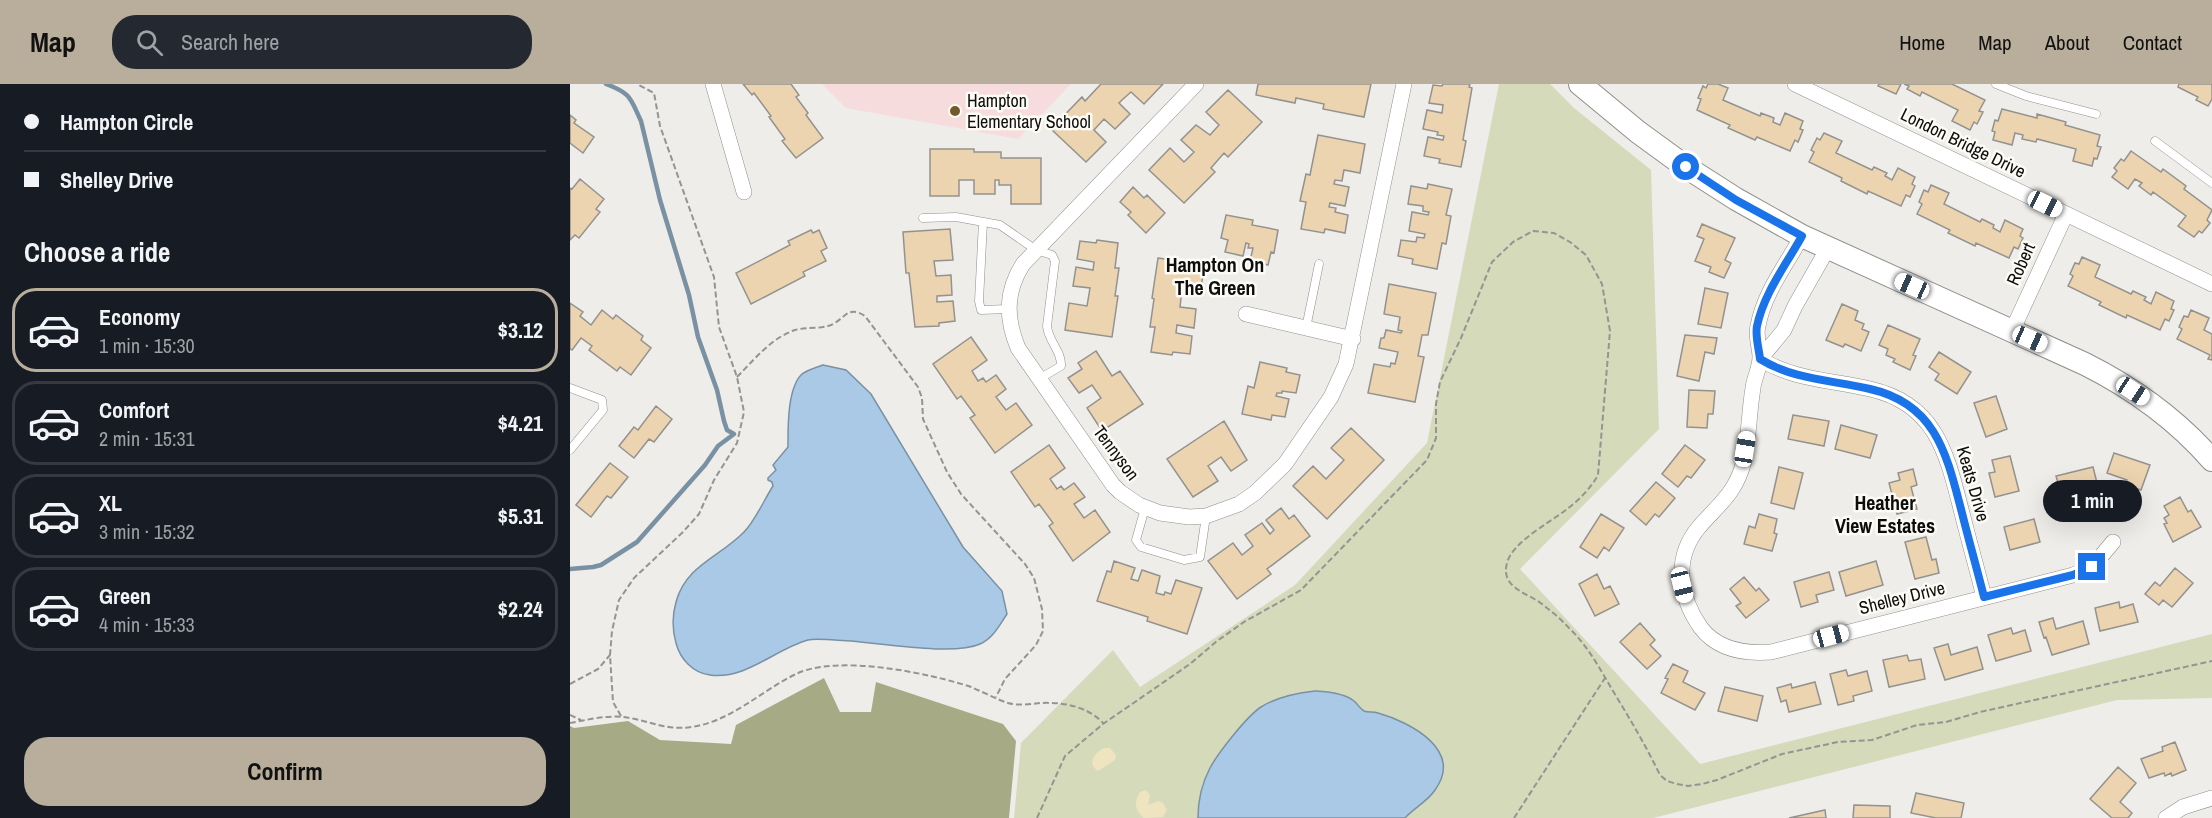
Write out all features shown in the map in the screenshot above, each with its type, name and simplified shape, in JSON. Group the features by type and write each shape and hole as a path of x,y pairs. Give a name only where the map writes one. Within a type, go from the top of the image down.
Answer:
{"street":[{"path":"713,84 744,192"},
{"name":"Tennyson","path":"1196,84 1036,250 1017,273 1009,297 1008,309 1010,326 1018,348 1113,485 1128,498 1145,508 1173,516 1206,516 1239,504 1255,493 1285,464 1331,398 1343,372 1353,339 1404,84"},
{"path":"1580,84 1686,167 1736,200 1828,249 2085,364 2122,384 2165,415 2212,460"},
{"name":"London Bridge Drive","path":"1796,84 2212,284"},
{"name":"Robert","path":"2012,331 2066,214"},
{"name":"Shelley Drive","path":"1802,236 1771,290 1757,328 1760,359 1753,386 1743,461 1736,484 1720,506 1697,529 1689,542 1682,568 1685,598 1705,633 1725,646 1742,652 1771,652 2073,575 2092,567 2113,542"},
{"name":"Shelley Drive","path":"1760,359 1784,330 1828,249"},
{"path":"1246,314 1353,339"},
{"name":"Keats Drive","path":"1760,359 1777,369 1794,375 1872,389 1890,396 1908,406 1931,427 1947,454 1984,597"},
{"path":"2166,818 2183,807 2212,798"}],"lane":[{"path":"1996,84 2026,96 2096,114"},
{"path":"2154,141 2212,183"},
{"path":"923,218 956,217 1000,225 1036,250 1052,255 1055,261 1047,333 1062,359 1061,366 1039,378"},
{"path":"982,222 979,301 981,310 1008,309"},
{"path":"1306,328 1319,264"},
{"path":"570,388 602,400 603,410 570,450"},
{"path":"1145,508 1136,540 1141,547 1184,560 1200,557 1206,516"}],"path":[{"path":"621,716 613,702 610,655 612,631 619,600 634,579 699,514 714,480 737,443 744,412 737,377 719,327 714,277 660,126 654,93 637,84"},
{"path":"1037,818 1065,756 1103,724 1190,664 1244,622 1301,590 1427,460 1436,438 1436,404 1440,382 1492,262 1513,242 1533,231 1554,233 1586,255 1602,284 1610,343 1598,475 1593,484 1569,508 1525,540 1513,552 1506,563 1508,579 1518,592 1539,602 1571,629 1595,659 1660,775 1667,781 1688,786 1717,780 1782,754 1838,742 1872,740 1917,725 1946,722 1980,712 2212,662"},
{"path":"737,377 774,340 796,330 828,326 850,311 857,311 865,316 918,387 922,398 923,419 946,472 962,494 1026,564 1034,579 1042,609 1042,631 1036,645 1005,679 996,697"},
{"path":"570,684 598,669 610,655"},
{"path":"570,723 621,716 663,727 690,728 719,721 780,682 800,672 823,666 888,668 941,678 1009,703 1067,704 1094,714 1103,724"},
{"path":"1514,818 1605,678"},
{"path":"570,715 582,721"}],"shaded area":[{"name":"Hampton Elementary School","path":"822,84 1071,84 1018,139 846,108"}],"green space":[{"path":"1499,84 1550,84 1574,108 1651,170 1659,429 1520,569 1700,764 2212,634 2212,698 2117,700 1653,818 1014,818 1021,743 1113,650 1140,687 1295,585 1427,443"},
{"path":"824,678 840,712 871,712 876,682 1003,724 1016,741 1009,818 570,818 570,726 574,728 628,721 660,740 731,744 736,725"}],"sand":[{"path":"1104,748 1110,748 1116,755 1115,760 1098,771 1094,768 1093,758"},
{"path":"1146,790 1150,795 1148,805 1158,801 1163,803 1167,810 1163,817 1144,818 1138,812 1137,799 1140,792"}],"water":[{"path":"823,365 846,370 871,394 963,547 1002,591 1007,614 989,638 967,648 931,649 811,639 736,673 704,674 688,664 676,643 673,617 681,589 687,579 705,562 735,541 756,516 773,486 768,478 776,470 773,465 788,447 789,409 793,389 802,374"},
{"path":"1315,691 1346,696 1364,711 1391,717 1418,731 1429,740 1438,750 1443,762 1442,776 1432,794 1405,818 1198,818 1201,793 1210,768 1248,718 1261,707 1274,701 1294,694"}],"building":[{"path":"743,84 791,84 799,95 796,97 808,113 806,115 823,138 796,158 782,141 785,139 769,117 771,116 754,93 752,95"},
{"path":"1101,84 1163,84 1144,104 1131,92 1119,103 1130,114 1115,129 1104,119 1094,130 1106,142 1086,162 1051,129 1082,97 1085,101"},
{"path":"1258,84 1371,84 1364,117 1323,109 1324,104 1296,98 1295,103 1256,95"},
{"path":"1443,84 1470,84 1469,87 1472,88 1461,167 1439,163 1440,159 1424,156 1428,137 1443,140 1444,136 1437,135 1438,132 1423,129 1427,110 1442,113 1443,105 1429,103 1433,85 1442,86"},
{"path":"1708,84 1718,84 1728,88 1723,100 1760,116 1761,113 1774,118 1773,122 1780,125 1785,113 1803,121 1800,129 1803,130 1798,142 1795,140 1790,151 1757,137 1755,140 1728,128 1730,125 1697,110 1701,99 1698,98 1703,86 1706,88"},
{"path":"1879,84 1901,84 1896,94 1878,86"},
{"path":"1904,84 1952,84 1985,100 1979,111 1983,112 1977,124 1974,122 1970,130 1952,121 1958,110 1922,92 1920,96 1907,89 1909,86"},
{"path":"2179,84 2212,84 2212,99 2208,106 2196,100 2198,97 2178,87"},
{"path":"1228,90 1262,122 1228,157 1224,153 1211,168 1215,172 1184,203 1149,170 1170,148 1184,162 1194,152 1181,140 1196,125 1210,135 1219,125 1206,112"},
{"path":"2002,109 2037,118 2037,114 2100,135 2097,146 2101,147 2097,159 2094,158 2092,166 2073,161 2076,149 2037,139 2036,142 2022,139 2023,135 2015,133 2012,145 1993,140 1995,132 1992,131 1995,120 1998,121"},
{"path":"570,115 576,120 574,123 594,137 583,153 570,143"},
{"path":"1824,133 1842,141 1836,153 1872,170 1874,167 1887,173 1885,176 1892,180 1898,168 1915,177 1912,184 1915,186 1910,197 1906,195 1901,206 1868,191 1867,194 1841,181 1842,178 1809,162 1814,152 1811,150 1817,138 1820,140"},
{"path":"1318,135 1365,144 1360,173 1344,170 1342,181 1335,180 1334,184 1349,187 1345,206 1330,203 1329,207 1336,208 1335,212 1348,215 1345,233 1325,229 1324,233 1301,229 1306,202 1300,201 1306,174 1310,175"},
{"path":"930,149 974,149 974,152 1001,152 1001,158 1041,158 1041,204 1011,204 1011,185 999,185 999,180 995,180 995,194 974,194 974,180 959,180 959,196 930,196"},
{"path":"2131,151 2161,172 2163,169 2186,186 2184,189 2212,210 2207,220 2210,223 2202,233 2199,231 2194,237 2178,226 2186,216 2153,192 2151,195 2139,186 2142,183 2135,179 2128,189 2112,177 2117,171 2114,168 2121,159 2124,161"},
{"path":"580,179 604,199 596,209 600,212 579,238 575,235 570,240 570,188 572,189"},
{"path":"1428,184 1452,189 1446,215 1451,216 1446,244 1442,243 1437,269 1412,264 1413,259 1398,256 1401,240 1416,242 1417,237 1424,238 1425,234 1409,231 1412,212 1428,215 1429,212 1423,211 1423,206 1408,204 1411,186 1427,189"},
{"path":"1931,185 1949,193 1944,204 1980,222 1982,219 1994,225 1993,228 2000,232 2005,220 2023,229 2020,236 2023,238 2018,249 2014,247 2009,258 1976,243 1975,246 1948,233 1950,230 1917,214 1922,204 1919,202 1924,190 1928,192"},
{"path":"1133,187 1144,198 1147,195 1165,213 1146,233 1128,215 1131,212 1120,202"},
{"path":"1226,215 1253,220 1252,225 1278,230 1274,253 1271,252 1268,265 1250,261 1253,248 1248,248 1249,244 1246,243 1243,256 1225,252 1228,240 1221,238"},
{"path":"1702,224 1735,238 1725,260 1731,263 1724,278 1709,272 1711,267 1695,261 1704,239 1697,236"},
{"path":"950,229 953,260 934,261 936,276 951,275 952,295 937,296 937,302 953,301 955,321 939,323 939,326 915,327 909,273 906,273 903,232"},
{"path":"811,230 813,233 819,230 827,248 821,251 826,261 803,272 805,276 751,304 736,273 790,245 788,241"},
{"path":"1097,240 1118,243 1115,268 1119,268 1115,296 1118,296 1112,337 1065,330 1069,303 1087,306 1090,288 1073,286 1076,267 1093,270 1094,262 1077,259 1080,241 1096,243"},
{"path":"2082,257 2100,265 2095,277 2131,294 2133,291 2146,297 2144,300 2151,304 2156,292 2174,301 2171,309 2174,310 2169,321 2165,319 2160,330 2127,315 2126,318 2099,305 2101,302 2068,286 2073,276 2070,274 2075,263 2079,264"},
{"path":"1158,258 1205,265 1200,292 1182,289 1180,307 1196,309 1194,328 1177,325 1176,333 1192,336 1190,354 1173,352 1172,355 1151,352 1155,327 1150,327 1154,299 1152,298"},
{"path":"1389,284 1436,293 1428,335 1422,335 1418,356 1424,357 1415,402 1368,393 1374,364 1390,367 1391,363 1395,364 1398,352 1379,348 1386,330 1401,333 1402,331 1398,330 1400,317 1384,314"},
{"path":"1705,288 1728,293 1721,328 1698,324"},
{"path":"570,303 583,312 580,316 591,325 602,310 613,319 616,315 643,336 641,340 651,348 631,375 620,367 617,371 589,350 592,346 581,338 572,350 570,349"},
{"path":"1842,304 1858,311 1855,320 1864,324 1862,329 1869,332 1861,351 1845,344 1843,347 1826,340"},
{"path":"2191,310 2209,318 2204,330 2212,334 2212,360 2208,359 2210,355 2177,339 2182,329 2179,327 2184,316 2188,317"},
{"path":"1888,325 1920,339 1910,370 1893,362 1895,359 1886,355 1888,349 1879,345"},
{"path":"1685,335 1717,338 1714,354 1705,352 1699,381 1677,376"},
{"path":"971,337 987,360 972,371 978,381 983,378 986,382 996,375 1006,389 996,397 1006,410 1016,403 1032,425 995,453 970,418 975,415 961,396 957,399 933,364"},
{"path":"1096,351 1112,376 1120,371 1143,404 1102,431 1087,408 1101,398 1092,385 1079,393 1068,378 1082,369 1078,363"},
{"path":"1939,352 1971,372 1957,394 1935,380 1939,374 1929,367"},
{"path":"1260,362 1287,368 1286,372 1300,375 1296,393 1282,391 1282,393 1277,393 1276,396 1289,399 1285,417 1272,415 1271,420 1242,414 1248,386 1254,388"},
{"path":"1689,390 1715,391 1713,414 1708,414 1707,428 1687,427"},
{"path":"1996,396 2007,429 1986,437 1974,403"},
{"path":"656,406 672,419 654,442 649,439 634,458 619,446 634,427 638,430"},
{"path":"1793,415 1829,421 1824,446 1788,439"},
{"path":"1224,421 1247,460 1231,471 1221,457 1208,466 1218,481 1193,497 1167,459"},
{"path":"1841,425 1877,435 1870,458 1835,449"},
{"path":"1351,428 1384,460 1327,519 1293,486 1313,466 1326,479 1344,460 1331,448"},
{"path":"1049,445 1065,468 1050,479 1057,489 1061,486 1064,490 1074,483 1085,497 1074,504 1084,518 1095,510 1110,532 1073,561 1049,526 1053,523 1039,504 1035,507 1011,472"},
{"path":"1685,445 1705,460 1691,478 1687,476 1678,487 1662,474"},
{"path":"2114,453 2150,465 2141,490 2125,485 2127,480 2107,473"},
{"path":"2010,456 2019,491 1995,497 1989,473 1995,472 1992,460"},
{"path":"610,463 628,477 611,498 607,496 591,517 576,505"},
{"path":"1779,467 1803,473 1794,509 1771,503"},
{"path":"2093,467 2099,491 2062,497 2056,476"},
{"path":"1913,469 1917,485 1911,487 1917,509 1897,514 1889,483 1900,480 1898,473"},
{"path":"1656,482 1675,498 1659,517 1655,514 1646,525 1630,511"},
{"path":"2180,497 2188,512 2191,510 2201,527 2173,542 2164,524 2167,523 2164,518 2169,515 2164,506"},
{"path":"1281,508 1289,519 1294,515 1310,536 1267,569 1271,574 1237,599 1208,561 1233,543 1242,555 1253,546 1245,535 1262,523 1270,534 1274,530 1266,520"},
{"path":"1601,514 1624,528 1609,551 1604,547 1597,558 1580,547"},
{"path":"1759,514 1777,519 1774,533 1777,534 1772,551 1744,544 1749,526 1755,528"},
{"path":"2034,519 2040,542 2010,550 2004,527"},
{"path":"1926,537 1932,560 1936,559 1939,573 1915,579 1905,542"},
{"path":"1114,561 1135,568 1131,579 1138,581 1142,570 1160,576 1156,593 1171,594 1176,580 1202,588 1187,634 1147,621 1148,617 1097,601 1107,571 1111,572"},
{"path":"1876,561 1883,585 1846,596 1839,572"},
{"path":"2175,568 2193,583 2172,607 2163,600 2159,605 2145,594 2155,582 2160,586"},
{"path":"1829,572 1834,590 1816,595 1818,602 1801,607 1794,582"},
{"path":"1597,574 1604,589 1610,586 1619,604 1595,616 1579,584"},
{"path":"1744,577 1756,591 1759,588 1769,600 1746,618 1736,606 1741,603 1730,589"},
{"path":"2119,602 2120,608 2133,604 2138,622 2100,631 2095,608"},
{"path":"2053,618 2056,629 2083,621 2089,644 2052,655 2039,622"},
{"path":"1640,623 1655,640 1650,645 1661,656 1647,669 1620,642"},
{"path":"2011,628 2013,634 2025,630 2031,651 1996,661 1988,635"},
{"path":"1948,644 1951,655 1977,647 1983,669 1945,680 1934,648"},
{"path":"1907,655 1909,661 1921,659 1925,679 1889,687 1883,660"},
{"path":"1673,664 1688,671 1683,682 1705,693 1695,710 1661,693 1668,679 1665,678"},
{"path":"1846,670 1848,676 1867,671 1872,691 1853,696 1854,701 1838,705 1830,674"},
{"path":"1815,682 1821,704 1789,712 1786,700 1781,702 1777,688 1791,684 1792,688"},
{"path":"1725,687 1763,696 1757,721 1718,711"},
{"path":"2175,742 2186,770 2172,776 2171,773 2165,776 2164,773 2149,778 2141,759 2163,751 2162,747"},
{"path":"2118,767 2136,783 2120,802 2132,813 2128,818 2112,818 2090,799"},
{"path":"1916,793 1964,803 1961,818 1936,818 1911,813"},
{"path":"1854,805 1890,806 1890,818 1853,818"},
{"path":"1825,810 1826,818 1789,818"}],"waterway":[{"path":"570,569 601,565 637,542 705,465 718,446 734,434 727,430 717,390 698,337 689,295 660,200 641,121 626,94 606,84"}],"place":[{"name":"Hampton Elementary School","path":"955,111"}],"district":[{"name":"Hampton On The Green","path":"1215,276"},
{"name":"Heather View Estates","path":"1885,514"}],"route":[{"path":"1686,167 1736,200 1802,236 1771,290 1763,309 1757,328 1760,359 1777,369 1794,375 1872,389 1890,396 1908,406 1931,427 1947,454 1984,597 2073,575 2092,567"}]}
